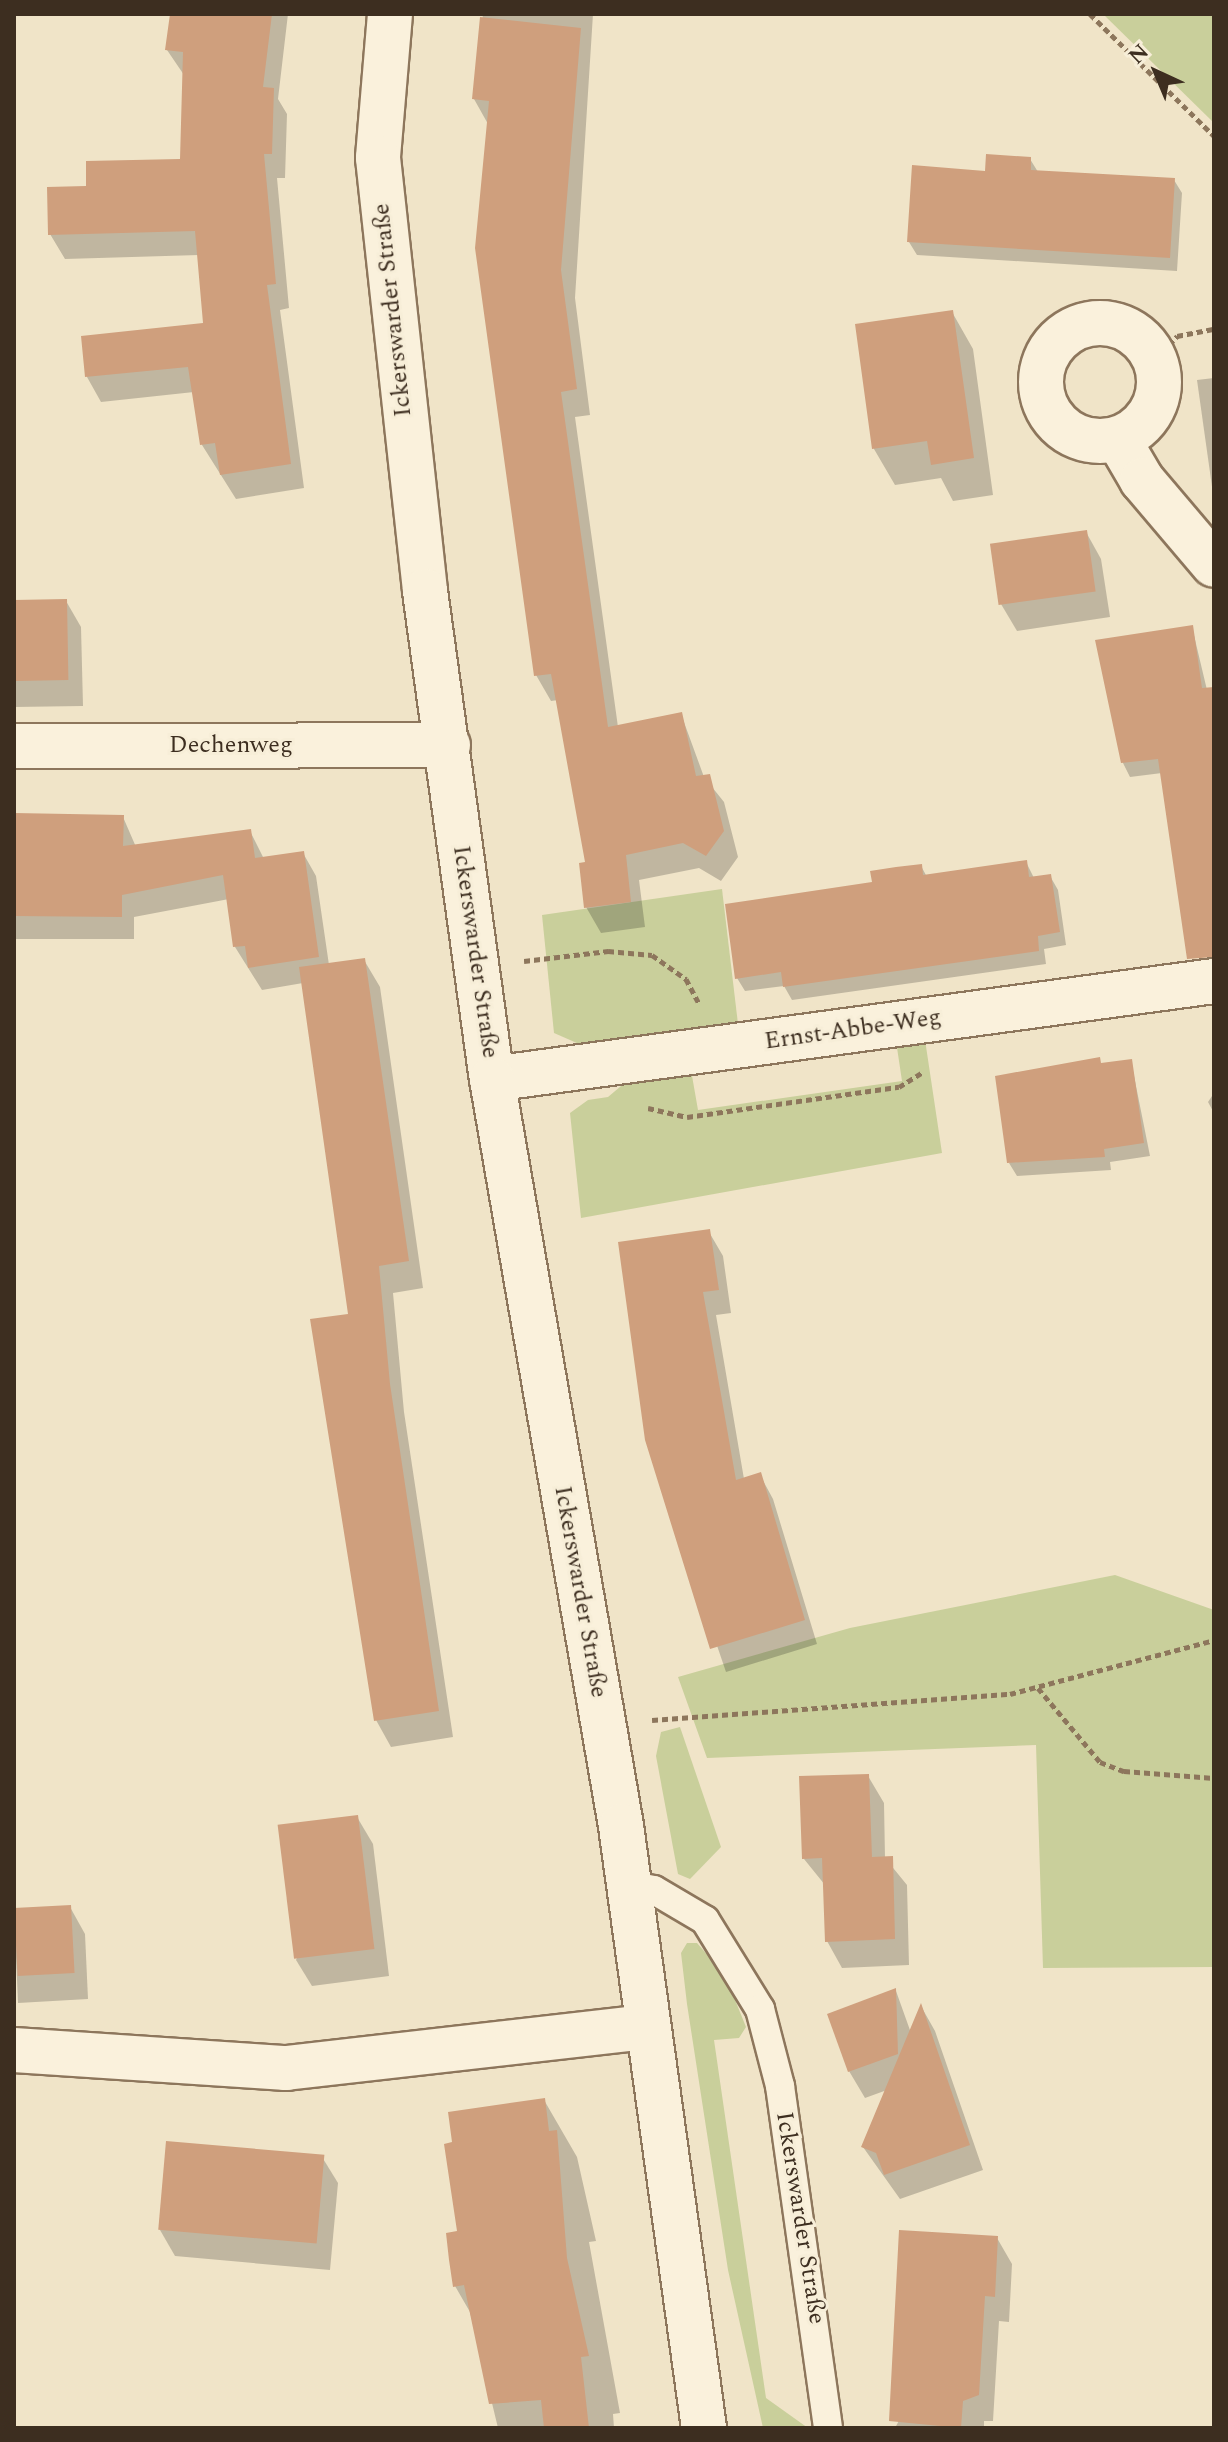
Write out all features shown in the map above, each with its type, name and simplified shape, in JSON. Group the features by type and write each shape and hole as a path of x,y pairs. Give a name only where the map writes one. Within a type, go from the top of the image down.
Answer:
{"main road":[{"name":"Ickerswarder Straße","path":"390,14 378,158 381,205 448,745 492,1079 604,1729 704,2428"},
{"path":"1105,323 1129,329 1155,359 1160,383 1151,413 1118,439 1075,436 1053,418 1043,398 1045,359 1076,327 1105,323"},
{"path":"1118,439 1142,480 1214,565"},
{"name":"Dechenweg","path":"14,746 448,745"},
{"name":"Ernst-Abbe-Weg","path":"492,1079 1214,981"},
{"path":"14,2050 286,2068 645,2027"}],"lane":[{"name":"Ickerswarder Straße","path":"628,1885 654,1890 705,1920 760,2009 780,2086 828,2428"}],"path":[{"path":"1090,14 1214,136"},
{"path":"1155,359 1177,336 1214,329"},
{"path":"477,966 608,951 652,955 686,979 716,1048"},
{"path":"604,1729 698,1712 918,1706 1038,1688 1214,1640"},
{"path":"1038,1688 1100,1762 1124,1771 1214,1778"}],"green space":[{"path":"1103,14 1214,14 1214,123"},
{"path":"722,889 738,1024 586,1047 554,1033 542,915"},
{"path":"924,1033 942,1153 581,1218 570,1113 588,1100 608,1097 627,1081 691,1070 698,1110 902,1081 896,1041"},
{"path":"1115,1575 1214,1610 1214,1967 1043,1968 1036,1745 707,1758 678,1677 850,1628"},
{"path":"680,1727 721,1847 690,1879 678,1874 656,1756 661,1732"},
{"path":"687,1943 697,1943 725,1975 746,2027 739,2038 714,2040 766,2398 808,2428 763,2428 728,2270 687,2004 681,1953"}],"building":[{"path":"170,14 272,14 263,87 274,88 272,154 264,154 276,284 267,285 291,464 220,475 215,443 200,445 188,367 85,377 81,336 203,323 195,231 48,235 47,187 86,186 86,161 180,159 183,52 165,50"},
{"path":"480,17 581,28 561,270 577,389 561,392 608,727 682,712 696,776 710,774 724,831 706,856 683,843 626,855 631,902 584,908 579,863 585,862 551,674 534,676 475,248 489,101 472,99"},
{"path":"986,154 1031,157 1031,170 1175,178 1170,258 907,242 912,165 985,171"},
{"path":"953,310 974,458 931,465 927,441 872,449 855,324"},
{"path":"1087,530 1096,591 999,605 990,544"},
{"path":"67,599 68,680 15,681 14,600"},
{"path":"1193,625 1202,688 1214,687 1214,957 1187,959 1158,759 1121,763 1095,640"},
{"path":"14,813 124,815 123,846 251,829 255,858 304,851 319,957 248,968 245,946 233,947 223,875 122,895 122,917 14,916"},
{"path":"1027,860 1029,877 1051,874 1060,932 1038,936 1039,951 783,987 781,972 735,979 725,904 872,882 870,871 896,867 922,864 923,875"},
{"path":"365,958 409,1261 379,1266 390,1384 439,1711 374,1721 310,1319 348,1314 299,967"},
{"path":"1100,1057 1101,1063 1132,1059 1144,1143 1104,1149 1105,1157 1007,1163 995,1076"},
{"path":"710,1229 719,1290 703,1292 736,1480 761,1472 805,1620 710,1649 645,1440 618,1242"},
{"path":"869,1774 872,1857 893,1856 895,1939 825,1942 822,1858 802,1859 799,1776"},
{"path":"358,1815 374,1949 294,1959 278,1825"},
{"path":"71,1905 75,1973 18,1976 14,1908"},
{"path":"896,1988 898,2054 848,2072 827,2014"},
{"path":"921,2003 970,2145 884,2175 876,2153 861,2147"},
{"path":"545,2098 549,2131 557,2130 567,2258 589,2356 581,2357 589,2428 544,2428 541,2400 489,2404 464,2285 453,2287 449,2260 446,2233 457,2231 444,2144 452,2142 448,2112"},
{"path":"166,2141 324,2155 317,2244 158,2230"},
{"path":"899,2230 998,2236 995,2297 985,2296 979,2395 963,2401 961,2428 889,2421"}]}
